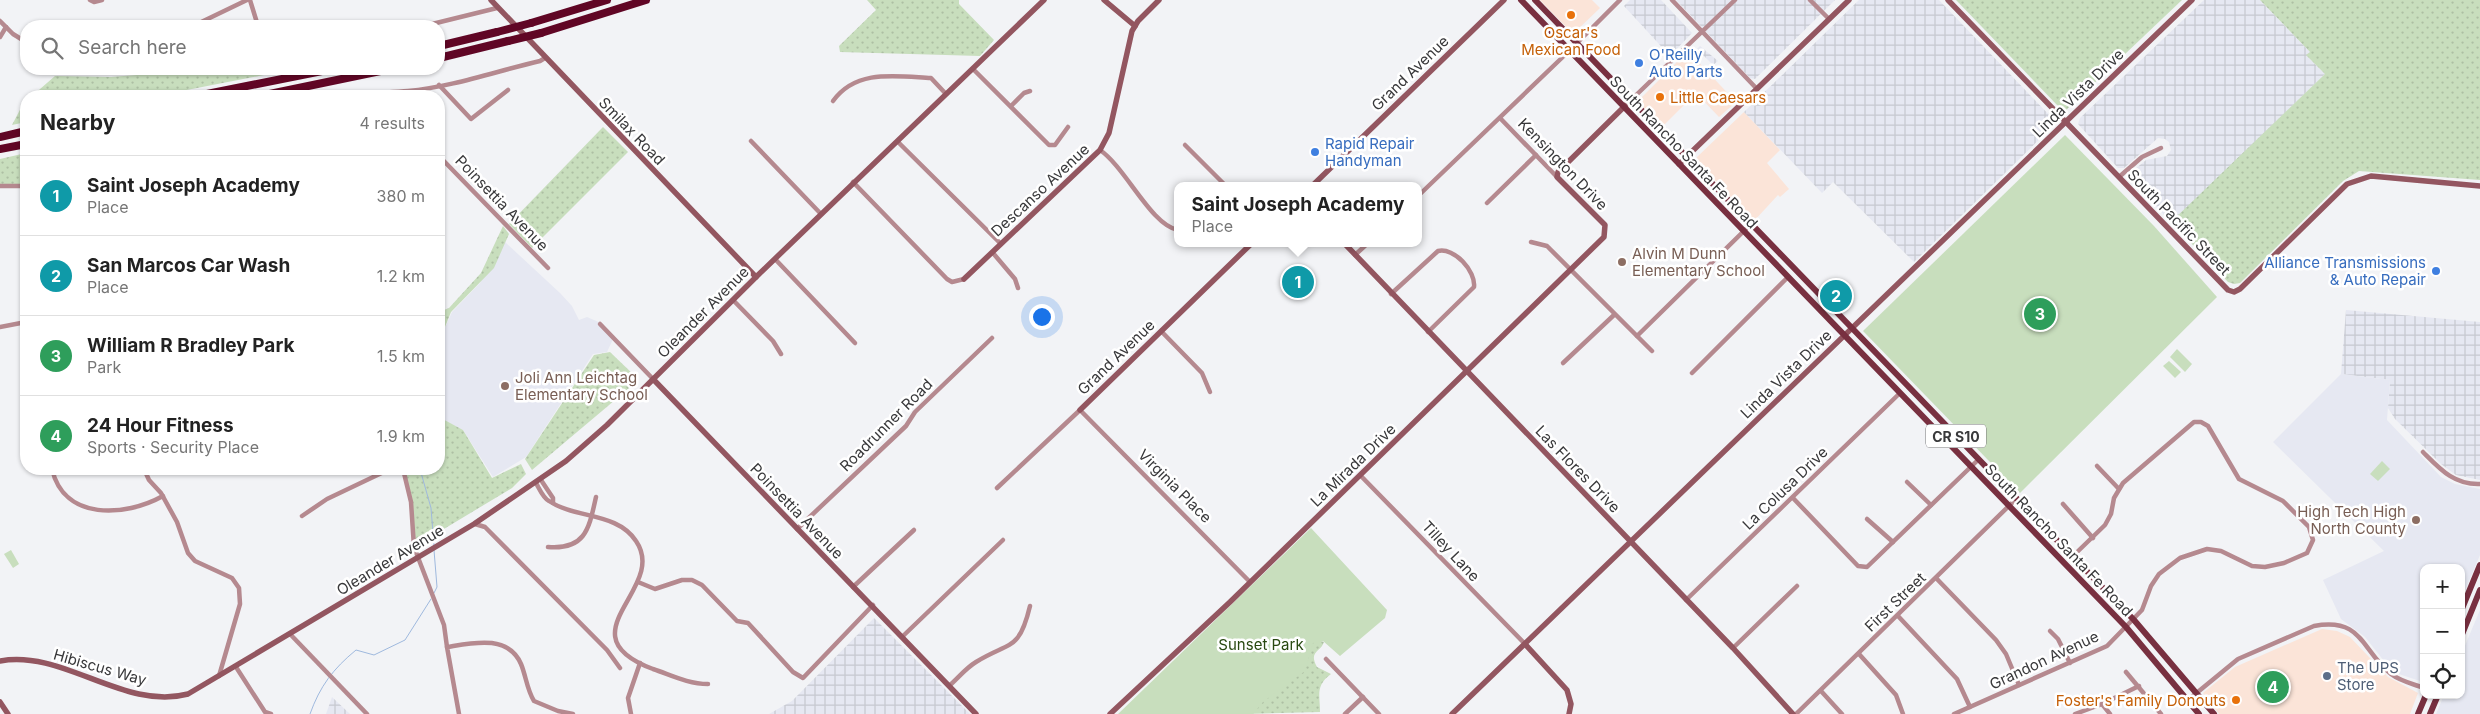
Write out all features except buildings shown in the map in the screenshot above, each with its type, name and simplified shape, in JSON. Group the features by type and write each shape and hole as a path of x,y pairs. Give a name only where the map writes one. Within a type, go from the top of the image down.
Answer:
{"highway":[{"path":"445,45 531,23 607,0"},
{"path":"445,57 541,33 646,0"},
{"path":"227,90 302,75"},
{"path":"289,90 361,75"},
{"path":"0,137 20,132"},
{"path":"0,149 20,145"}],"main road":[{"name":"South Rancho Santa Fe Road","path":"1521,0 1787,278 2126,627 2199,714"},
{"name":"South Rancho Santa Fe Road","path":"1536,0 2134,620 2213,714"},
{"path":"2461,609 2480,565"},
{"path":"2465,626 2480,590"},
{"path":"2418,714 2424,699"},
{"path":"2430,714 2436,699"}],"street":[{"path":"90,0 94,2 102,0"},
{"path":"205,20 249,0 256,20"},
{"name":"Smilax Road","path":"491,0 756,277"},
{"name":"Oleander Avenue","path":"219,677 474,524 538,481 607,425 756,277 946,94 974,70 1044,0"},
{"path":"1104,0 1135,26"},
{"name":"Descanso Avenue","path":"964,279 1100,150 1109,133 1130,37 1135,26 1159,0"},
{"name":"Grand Avenue","path":"1316,182 1504,0"},
{"path":"1577,43 1620,0"},
{"path":"1672,0 1757,89"},
{"path":"1557,177 1558,172 1735,0"},
{"path":"1810,0 1829,20"},
{"path":"1679,164 1849,0"},
{"name":"South Pacific Street","path":"1948,0 2225,288 2234,292 2240,289 2347,184 2360,178 2372,176 2480,186"},
{"name":"Linda Vista Drive","path":"1452,714 2192,0"},
{"path":"445,21 498,8"},
{"path":"0,21 20,38"},
{"path":"0,37 6,27"},
{"path":"1422,192 1569,51"},
{"path":"412,90 540,61 545,58"},
{"path":"974,70 1049,145 1055,145 1068,127"},
{"path":"833,101 844,87 856,81 883,76 930,78 946,94"},
{"path":"439,85 444,90"},
{"path":"445,91 471,119 508,90"},
{"path":"1011,106 1024,93 1030,91"},
{"name":"Kensington Drive","path":"1500,118 1606,229"},
{"path":"751,141 821,214"},
{"path":"898,142 1000,243"},
{"path":"1186,145 1222,182"},
{"path":"2119,177 2142,157 2161,148"},
{"path":"1100,150 1125,174 1162,224 1174,228"},
{"path":"1487,204 1536,155"},
{"name":"Poinsettia Avenue","path":"445,162 548,268"},
{"path":"854,182 946,280 952,282 964,279"},
{"path":"0,186 20,186"},
{"path":"1637,336 1751,224"},
{"name":"La Mirada Drive","path":"1110,714 1250,582 1604,237 1606,229"},
{"path":"1531,242 1547,246 1652,351"},
{"name":"Grand Avenue","path":"997,488 1080,410 1246,247"},
{"name":"Las Flores Drive","path":"1348,247 1733,648 1794,714"},
{"path":"1355,255 1364,247"},
{"path":"1391,294 1438,252 1443,250 1450,252 1465,265 1474,276 1474,287 1428,332"},
{"path":"992,253 1015,278 1018,288"},
{"path":"775,259 856,343"},
{"path":"1692,373 1787,278"},
{"path":"733,300 773,341 781,354"},
{"path":"1563,363 1614,315"},
{"path":"0,327 20,323"},
{"name":"Poinsettia Avenue","path":"600,324 903,636 976,714"},
{"path":"1161,331 1202,373 1210,392"},
{"name":"Roadrunner Road","path":"797,529 906,426 916,412 992,338"},
{"name":"La Colusa Drive","path":"1686,600 1900,393"},
{"name":"Virginia Place","path":"1080,410 1250,582"},
{"name":"Grandon Avenue","path":"1954,714 2107,646 2142,610 2151,586 2159,574 2180,558 2200,550 2221,551 2252,566 2264,567 2284,564 2307,552 2313,540 2309,527 2283,502 2239,479 2208,426 2201,422 2189,424 2119,489"},
{"path":"2422,452 2446,475 2470,484 2480,484"},
{"path":"1793,498 1858,566 1867,567 1979,459"},
{"path":"2073,556 2106,525 2119,489 2097,466"},
{"path":"54,475 55,481 64,494 83,507 97,510 144,506 163,496"},
{"path":"147,475 163,496 177,522 188,553 195,561 232,578 239,588 240,604 219,677"},
{"path":"302,516 327,500 378,475"},
{"path":"404,475 411,502 414,547 444,625 459,714"},
{"name":"Tilley Lane","path":"1360,475 1525,644"},
{"path":"538,481 548,501 563,510 620,525 637,542 642,561 638,582 618,620 615,633 619,648 627,657 640,663 694,684 708,684"},
{"path":"1907,482 1931,505"},
{"path":"548,546 560,548 577,542 588,530 596,497"},
{"name":"First Street","path":"1794,714 1821,691 2017,498"},
{"path":"2063,504 2093,538"},
{"path":"1867,519 1893,542"},
{"path":"474,524 485,527 607,650 620,668"},
{"path":"853,586 914,530"},
{"path":"903,636 1003,540"},
{"path":"1936,578 1996,640 2006,654 2019,685"},
{"path":"638,582 655,589 682,580 692,580 702,585 737,620 748,623 793,672 803,678 873,605"},
{"path":"1733,648 1797,586"},
{"path":"949,686 974,664 1006,649 1018,638 1024,629 1030,606"},
{"path":"1898,616 1957,679 1970,706"},
{"path":"2188,700 2238,659 2314,626 2328,623 2342,626 2362,638 2392,674 2420,686"},
{"path":"2050,631 2058,639 2070,663"},
{"path":"290,634 368,714"},
{"path":"447,647 484,642 499,644 510,650 520,662 534,701 558,711 573,714"},
{"path":"1525,644 1568,690 1571,704 1569,714"},
{"path":"1859,654 1896,695 1903,714"},
{"name":"Hibiscus Way","path":"0,661 19,659 38,662 122,689 152,695 181,696 219,677"},
{"path":"1326,659 1379,714"},
{"path":"631,714 628,698 640,663"},
{"path":"236,666 266,712 270,714"},
{"path":"2126,672 2161,714"},
{"path":"2075,714 2102,704 2139,686"},
{"path":"1821,691 1842,714"},
{"path":"1345,714 1363,697"},
{"path":"0,702 8,714"},
{"path":"2102,704 2110,714"}],"shaded area":[{"path":"1540,0 1592,0 1600,8 1573,34"},
{"path":"1630,0 1661,0 1692,33 1670,56 1624,6"},
{"path":"1676,0 1835,0 1755,79 1750,78"},
{"path":"1859,0 1939,0 2053,119 2051,128 1914,262 1833,182 1822,193 1744,112"},
{"path":"2204,0 2260,0 2310,52 2307,56 2325,74 2172,223 2128,178 2129,174 2146,160 2167,156 2171,150 2169,142 2158,138 2124,168 2118,168 2078,124 2080,118"},
{"path":"1700,46 1718,61 1713,65 1697,49"},
{"path":"1688,51 1736,102 1719,117 1696,93 1662,127 1640,104 1640,99"},
{"path":"1744,112 1780,150 1767,163 1789,189 1780,197 1778,195 1754,221 1696,161 1697,157"},
{"name":"Joli Ann Leichtag Elementary School","path":"505,242 560,293 572,306 579,320 587,317 601,323 614,337 607,352 593,354 526,457 493,477 463,430 445,421 445,328 452,312 480,283"},
{"path":"2346,310 2480,322 2480,480 2456,475 2441,464 2395,419 2388,408 2390,380 2341,374"},
{"name":"High Tech High North County","path":"2341,374 2390,380 2387,420 2441,477 2455,484 2480,489 2480,555 2465,591 2465,564 2420,564 2420,681 2396,673 2365,637 2341,619 2323,580 2384,551 2273,442"},
{"path":"2480,610 2480,714 2436,714 2442,699 2465,699 2465,646"},
{"path":"874,618 970,714 769,714 792,701"},
{"path":"2322,629 2337,631 2350,637 2388,677 2418,693 2410,714 2219,714 2203,693 2235,667"},
{"path":"332,697 350,714 326,714"}],"green space":[{"path":"867,0 959,0 959,4 994,40 980,56 840,52 839,46 876,10"},
{"path":"1956,0 2182,0 2066,110 2057,105"},
{"path":"2260,0 2480,0 2480,180 2359,171 2343,181 2240,283 2234,284 2228,282 2171,222 2325,74 2306,55 2310,52"},
{"path":"137,75 264,75 187,90 39,90 55,76 111,77"},
{"path":"20,110 20,123 12,125"},
{"path":"603,127 628,152 532,248 509,224"},
{"path":"2065,135 2154,226 2217,297 2020,493 1863,331"},
{"path":"20,154 20,184 0,184 0,159"},
{"path":"503,226 509,234 494,268 451,312 445,327 445,310 449,308 481,273"},
{"path":"2177,349 2192,364 2185,372 2170,357"},
{"path":"610,352 636,377 634,384 532,470 525,459 594,355"},
{"path":"2169,361 2181,372 2175,378 2163,366"},
{"path":"445,420 463,430 492,478 521,464 526,474 512,488 414,547 414,524 404,475 445,475"},
{"path":"2382,461 2390,469 2378,481 2370,474"},
{"name":"Sunset Park","path":"1311,528 1387,610 1385,618 1340,656 1323,641 1313,643 1305,671 1263,702 1253,714 1118,714"},
{"path":"11,550 19,564 13,568 4,554"},
{"path":"1299,633 1324,642 1314,655 1317,667 1331,674 1320,687 1320,712 1245,714"}],"waterway":[{"path":"422,475 431,508 434,546"},
{"path":"434,550 437,587 434,593"},
{"path":"310,714 323,686 348,657 356,650 374,655 405,640 431,599"}],"place":[{"name":"Oscar's Mexican Food","path":"1571,15"},
{"name":"O'Reilly Auto Parts","path":"1639,63"},
{"name":"Little Caesars","path":"1660,97"},
{"name":"Rapid Repair Handyman","path":"1315,152"},
{"name":"Alvin M Dunn Elementary School","path":"1622,262"},
{"name":"Alliance Transmissions & Auto Repair","path":"2436,271"},
{"name":"Saint Joseph Academy","path":"1298,282"},
{"name":"San Marcos Car Wash","path":"1836,296"},
{"name":"William R Bradley Park","path":"2040,314"},
{"name":"Joli Ann Leichtag Elementary School","path":"505,386"},
{"name":"High Tech High North County","path":"2416,520"},
{"name":"The UPS Store","path":"2327,676"},
{"name":"24 Hour Fitness","path":"2273,687"},
{"name":"Foster's Family Donouts","path":"2236,700"}]}
